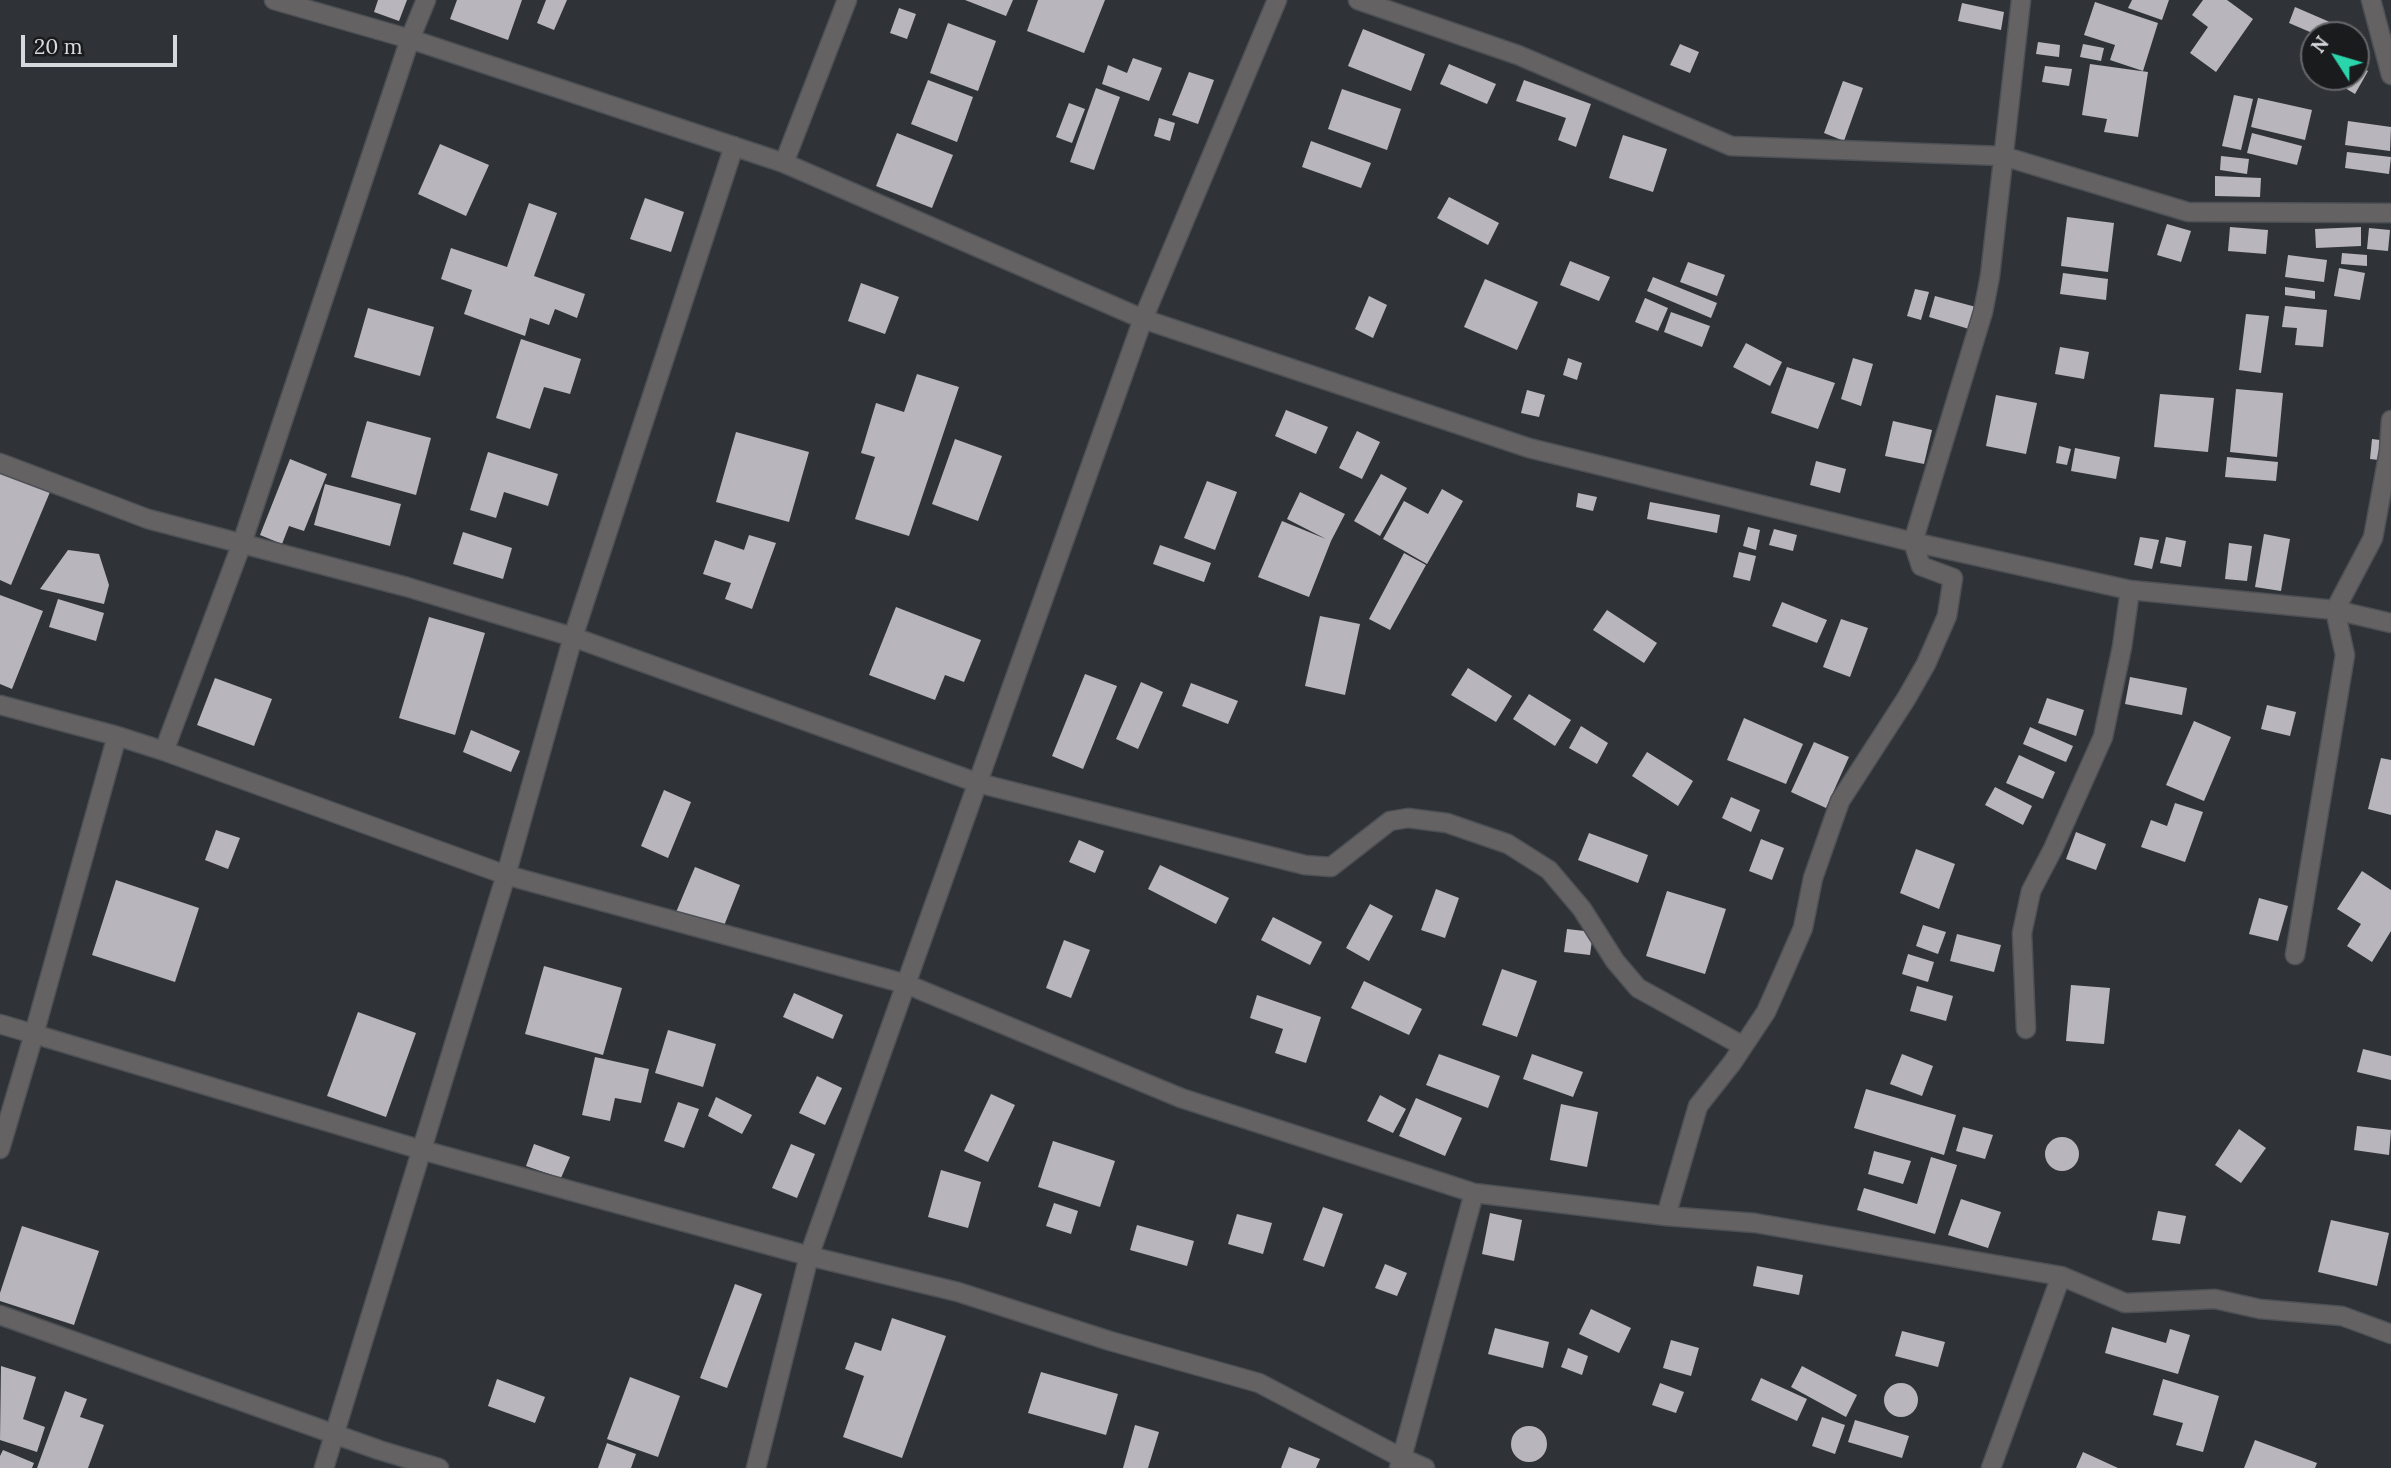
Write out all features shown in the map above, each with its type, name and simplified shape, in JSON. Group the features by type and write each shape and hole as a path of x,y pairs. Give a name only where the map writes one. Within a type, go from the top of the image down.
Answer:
{"street":[{"path":"274,0 410,40 784,163 1143,318 1529,447 1913,541 2130,590 2335,610 2391,623"},
{"path":"164,751 242,543 410,40 426,0"},
{"path":"784,163 847,0"},
{"path":"756,1468 809,1256 1143,318 1277,0"},
{"path":"1358,0 1518,55 1731,146 2003,156 2188,212 2391,213"},
{"path":"1666,1216 1698,1106 1732,1063 1766,1012 1802,928 1820,856 1840,801 1906,699 1926,664 1947,616 1953,578 1921,566 1913,541 1983,312 1990,276 2021,0"},
{"path":"2371,0 2391,75"},
{"path":"324,1468 506,875 573,637 734,146"},
{"path":"2295,955 2345,656 2335,610 2373,538 2389,451 2391,420"},
{"path":"0,463 148,519 407,587 573,637 978,783 1305,865 1331,867 1390,821 1408,818 1447,823 1508,844 1549,870 1582,909 1615,961 1638,988 1743,1046"},
{"path":"2026,1029 2022,933 2031,891 2053,849 2103,737 2122,647 2130,590"},
{"path":"0,705 164,751 506,875 906,984 1181,1098 1474,1193 1666,1216 1755,1223 2061,1276 2125,1303 2215,1299 2260,1309 2342,1316 2391,1334"},
{"path":"0,1149 117,736"},
{"path":"0,1024 422,1150 809,1256 958,1292 1110,1341 1259,1382 1401,1463 1425,1468"},
{"path":"1401,1463 1474,1193"},
{"path":"1991,1468 2061,1276"},
{"path":"0,1315 379,1450 439,1468"}],"building":[{"path":"378,0 407,0 399,21 374,12"},
{"path":"457,0 522,0 508,40 450,19"},
{"path":"546,0 567,0 554,30 537,23"},
{"path":"965,0 1013,0 1006,16"},
{"path":"1038,0 1105,0 1084,53 1027,31"},
{"path":"2132,0 2169,0 2162,20 2128,8"},
{"path":"2203,0 2227,0 2253,19 2216,72 2190,53 2208,27 2192,15"},
{"path":"2095,2 2158,23 2143,71 2110,60 2115,45 2084,35"},
{"path":"1962,3 2004,12 2001,30 1958,21"},
{"path":"2295,7 2327,21 2300,21 2300,28 2289,23"},
{"path":"899,8 916,14 907,39 890,33"},
{"path":"948,23 996,41 978,91 930,73"},
{"path":"1363,29 1425,54 1411,91 1348,66"},
{"path":"2038,42 2060,45 2059,57 2036,54"},
{"path":"1680,44 1699,52 1690,73 1670,65"},
{"path":"2083,44 2104,48 2101,61 2080,57"},
{"path":"1133,58 1162,68 1149,101 1102,84 1108,65 1127,73"},
{"path":"1449,64 1496,84 1487,104 1440,84"},
{"path":"2090,64 2148,72 2138,137 2104,132 2107,119 2082,115"},
{"path":"2045,66 2072,69 2069,86 2042,82"},
{"path":"1189,72 1214,80 1198,124 1172,115"},
{"path":"928,80 973,97 957,142 911,124"},
{"path":"1524,80 1591,104 1576,147 1558,140 1566,118 1516,101"},
{"path":"1843,81 1863,88 1844,141 1824,133"},
{"path":"1096,88 1120,97 1094,170 1070,162"},
{"path":"1342,89 1401,109 1387,150 1328,129"},
{"path":"2234,95 2253,99 2241,150 2222,146"},
{"path":"2258,98 2312,110 2305,140 2251,127"},
{"path":"1069,103 1085,109 1072,143 1056,137"},
{"path":"1159,118 1175,123 1170,141 1154,136"},
{"path":"2348,121 2391,127 2390,151 2345,145"},
{"path":"897,133 953,155 932,208 876,186"},
{"path":"2252,133 2302,146 2297,165 2247,153"},
{"path":"1623,135 1667,149 1653,192 1609,178"},
{"path":"1311,141 1371,163 1361,188 1302,167"},
{"path":"440,144 489,165 466,216 418,194"},
{"path":"2347,152 2391,157 2389,174 2345,168"},
{"path":"2221,156 2249,159 2247,174 2220,170"},
{"path":"2215,176 2261,178 2260,197 2215,196"},
{"path":"1449,197 1499,223 1488,245 1437,218"},
{"path":"645,198 684,212 671,252 630,239"},
{"path":"529,203 557,213 534,276 585,294 577,318 555,309 549,325 530,318 525,336 464,314 472,290 441,279 451,248 507,267"},
{"path":"2067,217 2114,223 2108,272 2061,266"},
{"path":"2167,224 2191,231 2181,262 2157,255"},
{"path":"2230,227 2268,230 2266,254 2228,251"},
{"path":"2361,227 2361,246 2316,248 2315,229"},
{"path":"2369,228 2390,230 2388,251 2367,249"},
{"path":"2342,253 2367,255 2367,266 2341,264"},
{"path":"2288,255 2327,260 2324,282 2285,277"},
{"path":"1570,261 1610,277 1599,301 1560,285"},
{"path":"1688,262 1725,275 1717,296 1680,282"},
{"path":"2339,268 2365,273 2360,300 2334,296"},
{"path":"2063,273 2108,279 2106,300 2060,294"},
{"path":"1653,277 1717,303 1711,318 1647,291"},
{"path":"1485,279 1538,302 1517,350 1464,327"},
{"path":"861,283 899,297 885,334 848,321"},
{"path":"2285,287 2315,291 2315,299 2285,295"},
{"path":"1915,289 1929,292 1921,320 1907,316"},
{"path":"1369,296 1387,305 1373,338 1355,329"},
{"path":"1935,296 1976,307 1969,329 1929,317"},
{"path":"1645,298 1668,308 1658,331 1635,322"},
{"path":"2285,306 2327,310 2323,347 2295,345 2297,328 2282,327"},
{"path":"368,308 434,327 420,376 354,357"},
{"path":"1671,312 1710,326 1702,347 1664,332"},
{"path":"2246,314 2269,316 2261,373 2239,370"},
{"path":"521,339 581,359 570,394 544,387 530,429 496,418"},
{"path":"1746,343 1782,362 1770,386 1733,367"},
{"path":"2060,347 2089,352 2084,379 2055,374"},
{"path":"1568,358 1582,363 1577,380 1563,375"},
{"path":"1853,358 1873,364 1861,406 1841,399"},
{"path":"1787,367 1835,383 1818,429 1771,413"},
{"path":"917,374 959,387 909,536 855,519 875,457 861,453 876,403 904,412"},
{"path":"2236,389 2283,393 2277,457 2230,452"},
{"path":"1527,390 1545,395 1539,417 1521,413"},
{"path":"2160,394 2214,398 2208,452 2154,447"},
{"path":"1996,395 2037,403 2026,454 1986,446"},
{"path":"1286,410 1328,427 1316,454 1275,436"},
{"path":"367,421 431,438 416,495 351,477"},
{"path":"1893,421 1932,430 1924,464 1885,456"},
{"path":"1357,431 1380,442 1362,479 1339,468"},
{"path":"736,432 809,452 789,522 716,502"},
{"path":"955,439 1002,456 978,521 932,504"},
{"path":"2372,439 2380,440 2379,460 2370,459"},
{"path":"2059,446 2071,449 2067,465 2056,463"},
{"path":"2075,448 2120,457 2116,479 2071,471"},
{"path":"488,452 558,474 548,506 504,492 496,518 470,510"},
{"path":"2227,457 2278,462 2276,481 2225,477"},
{"path":"290,459 327,474 304,531 289,526 282,544 260,535"},
{"path":"1816,461 1846,469 1840,493 1810,485"},
{"path":"0,472 50,492 11,585 0,580"},
{"path":"1381,474 1407,488 1380,536 1354,521"},
{"path":"1207,481 1237,492 1215,550 1184,538"},
{"path":"325,484 401,504 390,546 314,525"},
{"path":"1442,489 1463,501 1427,564 1383,539 1404,501 1428,514"},
{"path":"1300,492 1345,514 1331,541 1309,597 1258,577 1282,521 1326,539 1287,519"},
{"path":"1578,493 1597,497 1593,511 1576,507"},
{"path":"1650,502 1720,515 1717,533 1647,519"},
{"path":"1748,527 1760,530 1756,550 1743,546"},
{"path":"1774,529 1797,535 1793,551 1769,545"},
{"path":"463,532 512,548 503,579 453,564"},
{"path":"2264,534 2290,539 2281,591 2255,587"},
{"path":"749,535 776,543 752,609 725,599 731,583 703,574 715,540 744,550"},
{"path":"2140,537 2159,540 2152,569 2134,565"},
{"path":"2166,537 2186,541 2181,567 2160,563"},
{"path":"2229,543 2252,546 2247,581 2225,579"},
{"path":"1160,545 1211,563 1204,582 1153,564"},
{"path":"68,550 99,554 109,585 104,604 40,589"},
{"path":"1739,552 1756,556 1750,581 1733,577"},
{"path":"1404,553 1426,565 1390,630 1369,619"},
{"path":"0,595 43,611 12,689 0,684"},
{"path":"58,599 104,613 96,641 49,627"},
{"path":"1782,602 1827,620 1817,643 1772,626"},
{"path":"896,607 981,640 964,682 945,675 935,700 869,675"},
{"path":"1607,610 1657,643 1644,663 1593,630"},
{"path":"1320,616 1360,624 1345,695 1305,686"},
{"path":"429,617 485,633 455,735 399,718"},
{"path":"1841,619 1868,628 1850,677 1823,667"},
{"path":"1468,668 1512,696 1496,722 1451,695"},
{"path":"1085,674 1117,686 1083,769 1052,756"},
{"path":"2130,677 2187,688 2182,715 2125,704"},
{"path":"215,678 272,699 254,746 197,725"},
{"path":"1141,682 1163,692 1138,749 1116,739"},
{"path":"1191,683 1238,701 1228,724 1182,706"},
{"path":"1529,694 1571,720 1555,746 1513,719"},
{"path":"2047,698 2084,710 2076,736 2038,723"},
{"path":"2267,705 2296,712 2290,736 2261,729"},
{"path":"1744,718 1803,744 1786,784 1727,760"},
{"path":"2194,721 2231,737 2204,801 2166,785"},
{"path":"1581,726 1608,743 1597,764 1569,748"},
{"path":"2030,727 2073,746 2066,762 2023,744"},
{"path":"471,730 520,751 511,772 463,752"},
{"path":"1814,742 1849,757 1826,808 1791,792"},
{"path":"1647,752 1693,781 1678,806 1632,776"},
{"path":"2019,755 2055,772 2043,799 2006,783"},
{"path":"2381,758 2391,760 2391,815 2368,809"},
{"path":"1995,787 2032,806 2023,825 1985,805"},
{"path":"664,790 691,802 668,858 641,846"},
{"path":"1731,797 1760,810 1751,832 1722,818"},
{"path":"2175,803 2203,812 2185,862 2141,847 2151,820 2167,826"},
{"path":"216,830 240,838 228,869 205,860"},
{"path":"2076,832 2106,844 2096,870 2066,859"},
{"path":"1589,833 1648,855 1638,883 1578,860"},
{"path":"1761,839 1784,848 1772,880 1749,871"},
{"path":"1079,840 1104,851 1095,873 1069,862"},
{"path":"1916,849 1955,864 1939,909 1900,893"},
{"path":"1160,865 1229,898 1216,924 1148,889"},
{"path":"695,867 740,885 720,936 674,917"},
{"path":"2362,871 2391,890 2391,931 2372,962 2347,946 2361,924 2337,909"},
{"path":"116,880 199,908 175,982 92,955"},
{"path":"1436,889 1459,898 1445,938 1421,930"},
{"path":"1667,891 1726,909 1705,974 1646,956"},
{"path":"2259,898 2288,906 2278,941 2249,934"},
{"path":"1370,904 1393,916 1369,961 1346,948"},
{"path":"1273,917 1322,942 1310,965 1261,940"},
{"path":"1923,925 1946,932 1938,954 1916,946"},
{"path":"1567,929 1593,932 1590,955 1564,952"},
{"path":"1957,934 2001,945 1994,972 1950,961"},
{"path":"1064,940 1090,950 1071,998 1046,988"},
{"path":"1908,954 1934,962 1928,982 1902,974"},
{"path":"544,966 622,988 603,1055 525,1034"},
{"path":"1502,969 1537,981 1517,1037 1482,1025"},
{"path":"1364,981 1422,1009 1409,1035 1351,1008"},
{"path":"2071,985 2110,988 2104,1044 2066,1041"},
{"path":"1917,986 1953,996 1946,1021 1910,1011"},
{"path":"794,993 843,1015 833,1039 783,1017"},
{"path":"1257,995 1321,1017 1306,1063 1275,1053 1283,1029 1250,1018"},
{"path":"358,1012 416,1033 386,1117 327,1096"},
{"path":"668,1030 716,1044 703,1087 655,1073"},
{"path":"2363,1049 2391,1056 2391,1080 2357,1072"},
{"path":"1439,1054 1500,1076 1488,1108 1426,1085"},
{"path":"1532,1054 1583,1072 1573,1097 1523,1079"},
{"path":"1902,1054 1933,1066 1922,1096 1890,1084"},
{"path":"595,1057 649,1069 641,1103 615,1098 610,1121 582,1115"},
{"path":"817,1076 842,1088 825,1125 799,1113"},
{"path":"1866,1089 1956,1115 1944,1155 1854,1128"},
{"path":"991,1094 1015,1105 988,1162 964,1151"},
{"path":"1380,1095 1406,1109 1393,1133 1367,1121"},
{"path":"716,1097 752,1115 742,1134 708,1116"},
{"path":"1416,1098 1462,1118 1445,1156 1399,1136"},
{"path":"678,1102 699,1109 684,1148 664,1141"},
{"path":"1561,1104 1598,1112 1587,1167 1550,1160"},
{"path":"2357,1126 2391,1130 2389,1155 2354,1150"},
{"path":"1963,1127 1993,1135 1985,1159 1956,1151"},
{"path":"2239,1129 2266,1148 2241,1183 2215,1165"},
{"path":"2062,1137 2074,1142 2079,1154 2074,1166 2062,1171 2050,1166 2045,1154 2050,1142"},
{"path":"1053,1141 1115,1161 1100,1207 1038,1187"},
{"path":"534,1144 570,1157 561,1178 526,1166"},
{"path":"791,1144 815,1154 797,1198 772,1188"},
{"path":"1874,1151 1911,1161 1903,1184 1868,1174"},
{"path":"1931,1157 1957,1165 1935,1234 1857,1210 1864,1188 1917,1204"},
{"path":"941,1170 981,1182 968,1228 928,1217"},
{"path":"1961,1199 2001,1212 1988,1248 1948,1235"},
{"path":"1054,1203 1078,1211 1071,1234 1046,1226"},
{"path":"1323,1207 1343,1214 1324,1267 1303,1260"},
{"path":"2158,1211 2186,1216 2180,1244 2152,1240"},
{"path":"1490,1213 1522,1220 1514,1261 1482,1254"},
{"path":"1237,1214 1272,1223 1263,1254 1228,1244"},
{"path":"2331,1220 2389,1233 2377,1286 2318,1272"},
{"path":"1137,1225 1194,1241 1187,1266 1130,1250"},
{"path":"22,1226 99,1251 74,1325 0,1301 0,1293"},
{"path":"1385,1264 1407,1273 1397,1296 1375,1288"},
{"path":"1757,1266 1803,1275 1799,1295 1753,1286"},
{"path":"735,1284 762,1294 727,1388 700,1378"},
{"path":"1591,1309 1631,1328 1619,1353 1579,1334"},
{"path":"892,1318 946,1336 902,1458 843,1437 864,1376 845,1369 855,1342 881,1351"},
{"path":"2112,1327 2166,1343 2170,1329 2190,1335 2178,1374 2105,1353"},
{"path":"1495,1328 1549,1342 1543,1368 1488,1354"},
{"path":"1902,1331 1945,1342 1938,1367 1895,1356"},
{"path":"1671,1340 1699,1348 1691,1376 1663,1368"},
{"path":"1568,1348 1588,1356 1582,1375 1561,1367"},
{"path":"1,1366 36,1377 23,1419 45,1427 37,1452 0,1440"},
{"path":"1802,1366 1857,1395 1846,1417 1791,1387"},
{"path":"1041,1372 1118,1394 1106,1435 1028,1413"},
{"path":"630,1377 680,1396 658,1457 607,1439"},
{"path":"1761,1378 1807,1399 1797,1421 1751,1400"},
{"path":"497,1379 545,1397 535,1423 488,1406"},
{"path":"2163,1379 2219,1396 2203,1452 2176,1445 2183,1423 2153,1415"},
{"path":"1660,1383 1684,1392 1676,1413 1652,1405"},
{"path":"1901,1383 1913,1388 1918,1400 1913,1412 1901,1417 1889,1412 1884,1400 1889,1388"},
{"path":"65,1391 87,1399 80,1417 104,1425 88,1468 37,1468"},
{"path":"1822,1417 1845,1425 1835,1454 1812,1446"},
{"path":"1855,1420 1909,1436 1902,1458 1848,1442"},
{"path":"1135,1425 1159,1432 1148,1468 1123,1468"},
{"path":"1529,1426 1541,1432 1547,1444 1541,1456 1529,1462 1517,1456 1511,1444 1517,1432"},
{"path":"2255,1440 2317,1463 2315,1468 2244,1468"},
{"path":"607,1443 636,1454 631,1468 598,1468"},
{"path":"1289,1447 1320,1459 1316,1468 1281,1468"},
{"path":"3,1450 34,1463 32,1468 0,1468"},
{"path":"2083,1452 2118,1468 2076,1468"}]}
